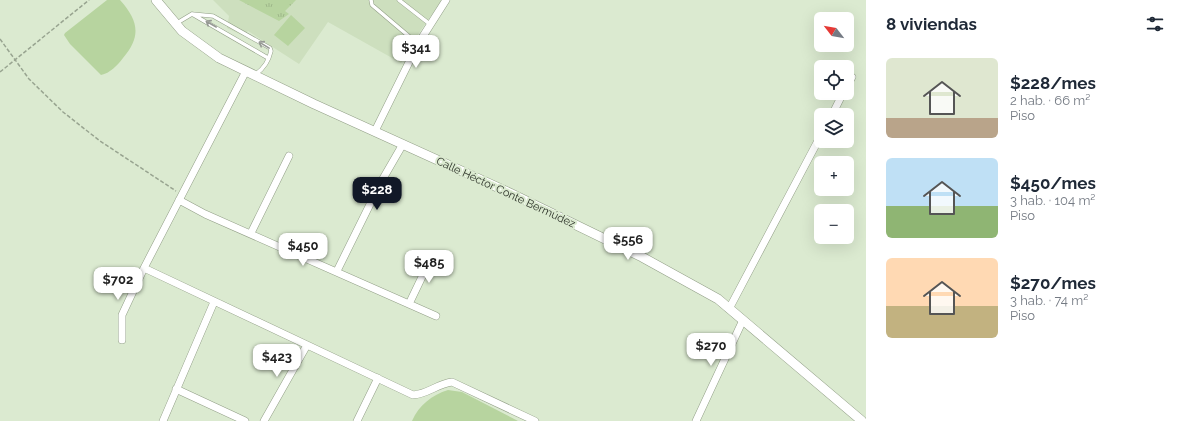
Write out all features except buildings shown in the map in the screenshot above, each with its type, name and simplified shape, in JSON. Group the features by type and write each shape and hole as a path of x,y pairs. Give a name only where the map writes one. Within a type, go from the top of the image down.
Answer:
{"street":[{"name":"Calle Héctor Conte Bermúdez","path":"156,0 182,30 219,58 314,104 642,256 718,299 862,421"},
{"path":"375,131 418,44 446,0"},
{"path":"122,340 122,315 180,197 246,71"},
{"path":"337,272 381,182 403,144"},
{"path":"729,309 814,148"},
{"path":"251,233 289,156"},
{"path":"180,197 204,214 251,233 436,316"},
{"path":"409,304 432,256"},
{"path":"144,268 413,395 427,392 440,383 452,382 535,421"},
{"path":"163,421 214,302"},
{"path":"696,421 743,320"},
{"path":"264,421 307,345"},
{"path":"357,421 378,378"},
{"path":"176,389 245,421"}],"lane":[{"path":"371,0 372,5 418,44"},
{"path":"399,0 431,25"},
{"path":"192,14 268,58"},
{"path":"176,24 192,14 213,16 264,45 271,50 262,69 256,75"}],"path":[{"path":"0,72 89,0"},
{"path":"0,39 29,79 63,112 100,141 180,197"}],"shaded area":[{"path":"213,0 442,0 421,30 401,63 328,22 299,64 248,31 244,36 227,28 229,16"}],"green space":[{"path":"107,0 120,0 126,7 134,21 135,35 129,50 118,64 110,71 101,75 70,44 64,35"},
{"path":"239,0 296,0 285,11 289,14 279,21"},
{"path":"291,15 305,28 288,46 274,35"},
{"path":"448,390 462,392 518,421 412,421 422,405 431,398"}]}
